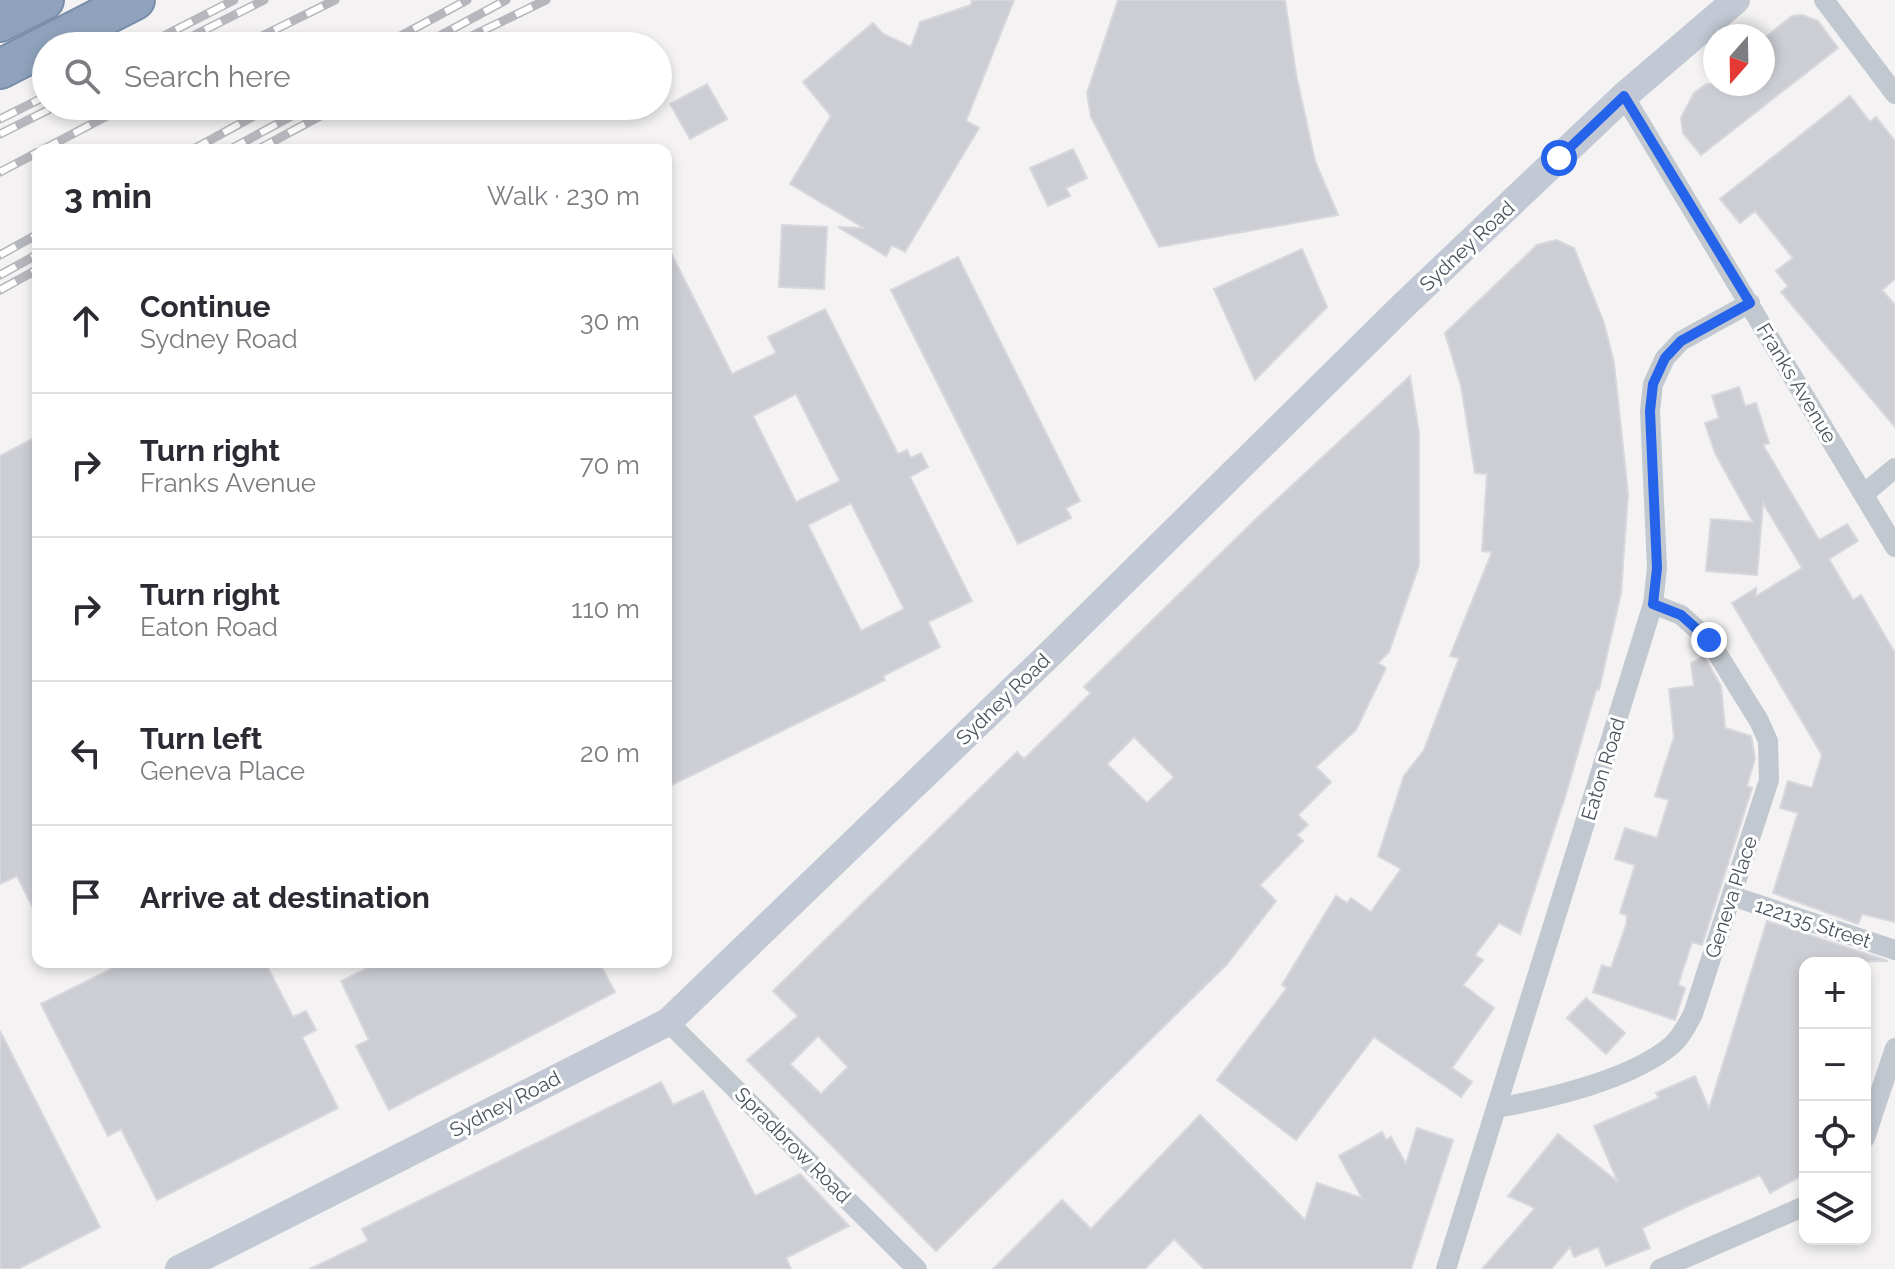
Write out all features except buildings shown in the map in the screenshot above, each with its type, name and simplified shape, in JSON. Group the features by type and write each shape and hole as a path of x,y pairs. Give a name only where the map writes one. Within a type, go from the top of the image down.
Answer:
{"highway":[{"path":"0,22 44,0"},
{"path":"72,32 135,0"},
{"path":"0,69 32,53"}],"main road":[{"name":"Sydney Road","path":"179,1269 668,1022 1052,652 1405,304 1624,96 1736,0"}],"street":[{"path":"1824,0 1895,94"},
{"name":"Franks Avenue","path":"1624,96 1895,547"},
{"name":"Eaton Road","path":"1446,1269 1653,604 1657,568 1650,411 1653,384 1665,358 1681,341 1750,303"},
{"path":"1864,494 1895,468"},
{"name":"Geneva Place","path":"1497,1108 1572,1090 1641,1064 1675,1043 1693,1014 1769,780 1768,741 1709,640 1681,615 1653,604"},
{"name":"122135 Street","path":"1732,896 1895,950"},
{"name":"Spradbrow Road","path":"668,1022 917,1269"},
{"path":"1871,1120 1895,1048"},
{"path":"1660,1269 1799,1209"}],"railway":[{"path":"171,32 234,0"},
{"path":"201,32 264,0"},
{"path":"270,32 335,0"},
{"path":"408,32 467,0"},
{"path":"447,32 506,0"},
{"path":"480,32 546,0"},
{"path":"0,119 32,103"},
{"path":"0,134 32,118"},
{"path":"53,144 99,120"},
{"path":"203,144 247,120"},
{"path":"240,144 284,120"},
{"path":"268,144 313,120"},
{"path":"0,172 32,155"},
{"path":"0,255 32,237"},
{"path":"0,275 32,257"},
{"path":"0,290 32,272"}],"route":[{"path":"1559,158 1624,96 1750,303 1681,341 1665,358 1650,397 1655,455 1657,568 1653,604 1681,615 1709,640"}]}
